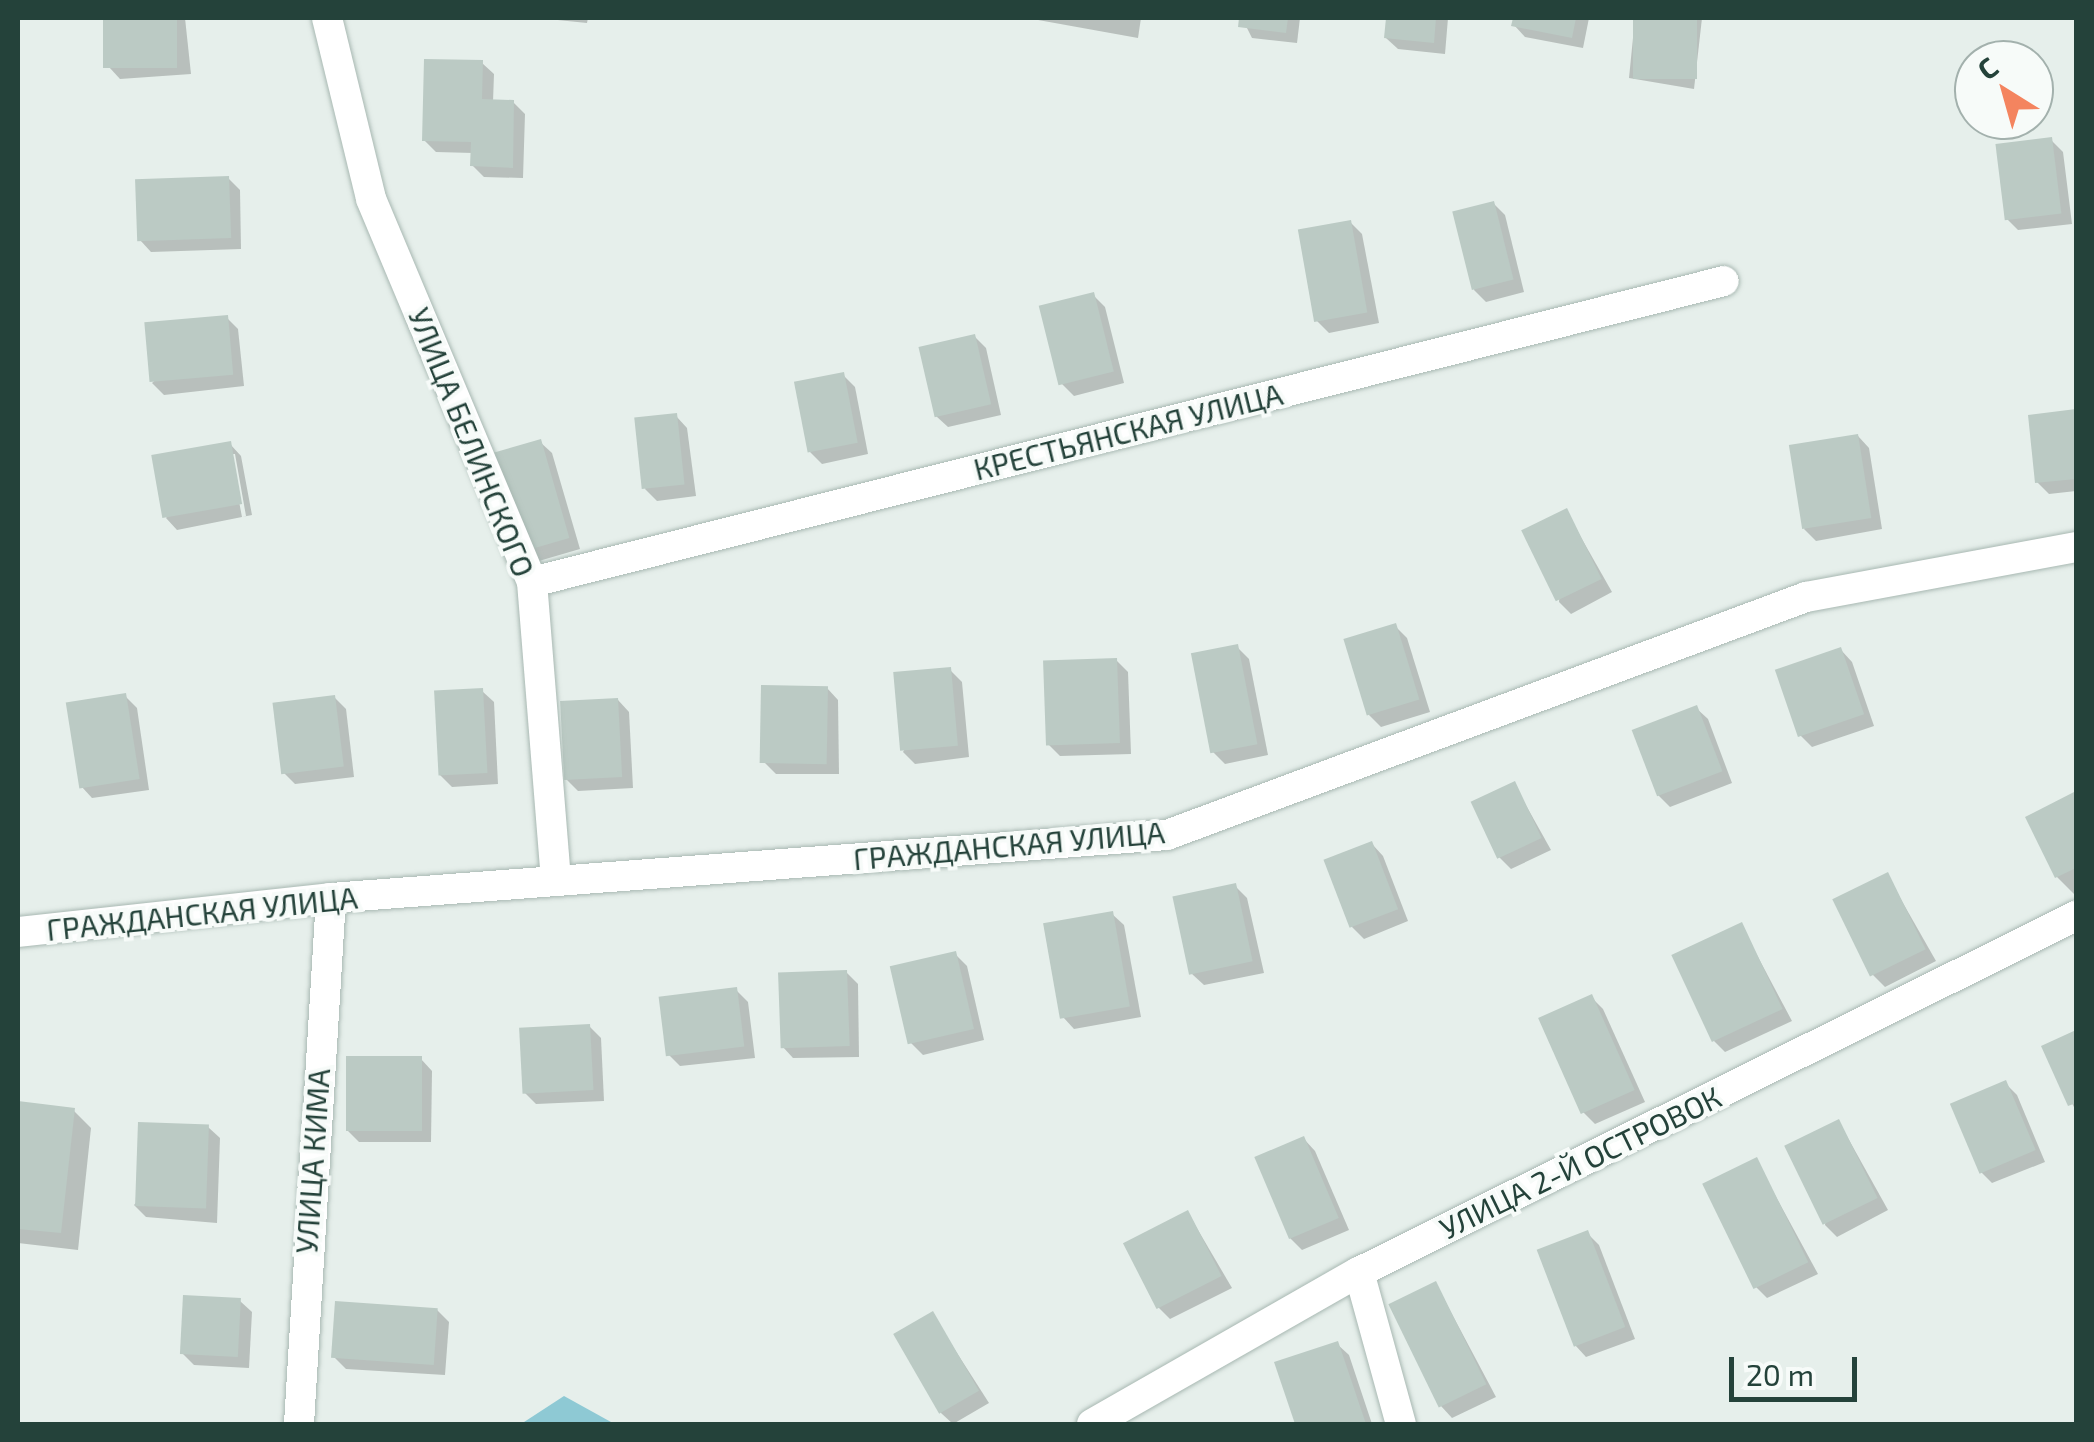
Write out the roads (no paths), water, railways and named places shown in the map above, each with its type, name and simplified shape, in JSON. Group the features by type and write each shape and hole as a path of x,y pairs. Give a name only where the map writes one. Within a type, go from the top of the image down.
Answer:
{"street":[{"name":"УЛИЦА БЕЛИНСКОГО","path":"327,18 371,199 532,582 556,880"},
{"name":"КРЕСТЬЯНСКАЯ УЛИЦА","path":"532,582 1724,281"},
{"name":"ГРАЖДАНСКАЯ УЛИЦА","path":"18,932 331,898 1168,835 1806,598 2076,547"},
{"name":"УЛИЦА КИМА","path":"299,1424 331,898"},
{"name":"УЛИЦА 2-Й ОСТРОВОК","path":"1092,1424 1359,1272 2076,916"},
{"path":"1359,1272 1401,1424"}],"water":[{"path":"564,1396 611,1422 614,1424 521,1424"}]}
